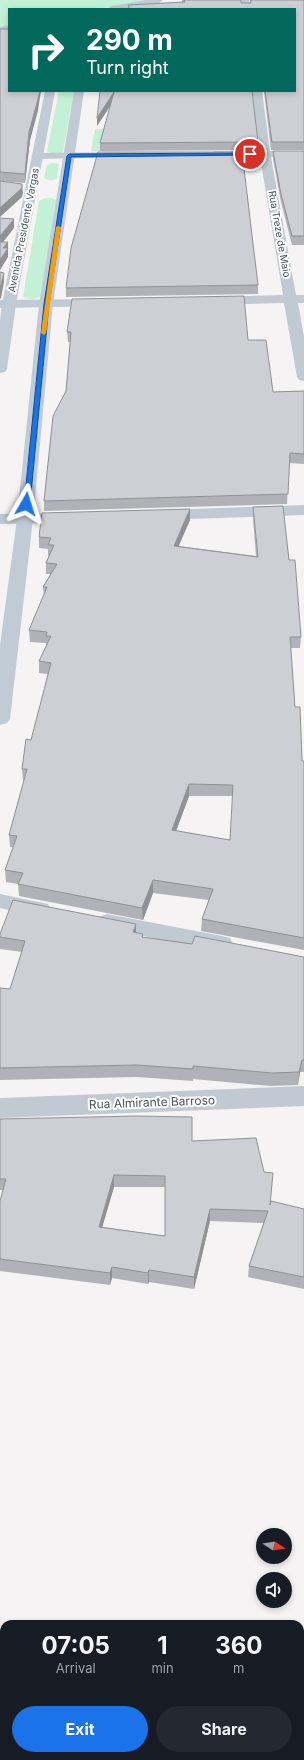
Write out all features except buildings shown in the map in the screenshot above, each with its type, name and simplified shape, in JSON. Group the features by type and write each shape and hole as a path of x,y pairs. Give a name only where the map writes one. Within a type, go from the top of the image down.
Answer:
{"street":[{"path":"115,8 159,0"},
{"name":"Avenida Presidente Vargas","path":"0,369 4,304 26,188 37,156 50,92"},
{"path":"0,719 25,519 46,304 79,92"},
{"name":"Rua Treze de Maio","path":"257,92 265,154 298,299 304,377"},
{"path":"203,154 304,154"},
{"path":"37,156 140,155"},
{"path":"204,301 298,299"},
{"path":"4,304 118,303"},
{"path":"144,515 304,510"},
{"path":"0,519 89,517"},
{"path":"0,902 62,914"},
{"path":"86,918 242,948"},
{"name":"Rua Almirante Barroso","path":"0,1108 304,1096"}],"green space":[{"path":"0,0 144,0 102,8 8,8 8,26 0,27"},
{"path":"59,92 74,92 63,151 61,153 50,153 47,151"},
{"path":"95,129 137,129 134,151 91,151"},
{"path":"52,163 59,164 57,178 54,180 49,180 44,178 47,165"},
{"path":"45,198 52,198 56,200 41,296 35,299 30,299 23,297 39,201"}],"slow traffic":[{"path":"44,333 46,304 58,227"}],"route":[{"path":"26,504 46,304 69,156 250,154"}]}
